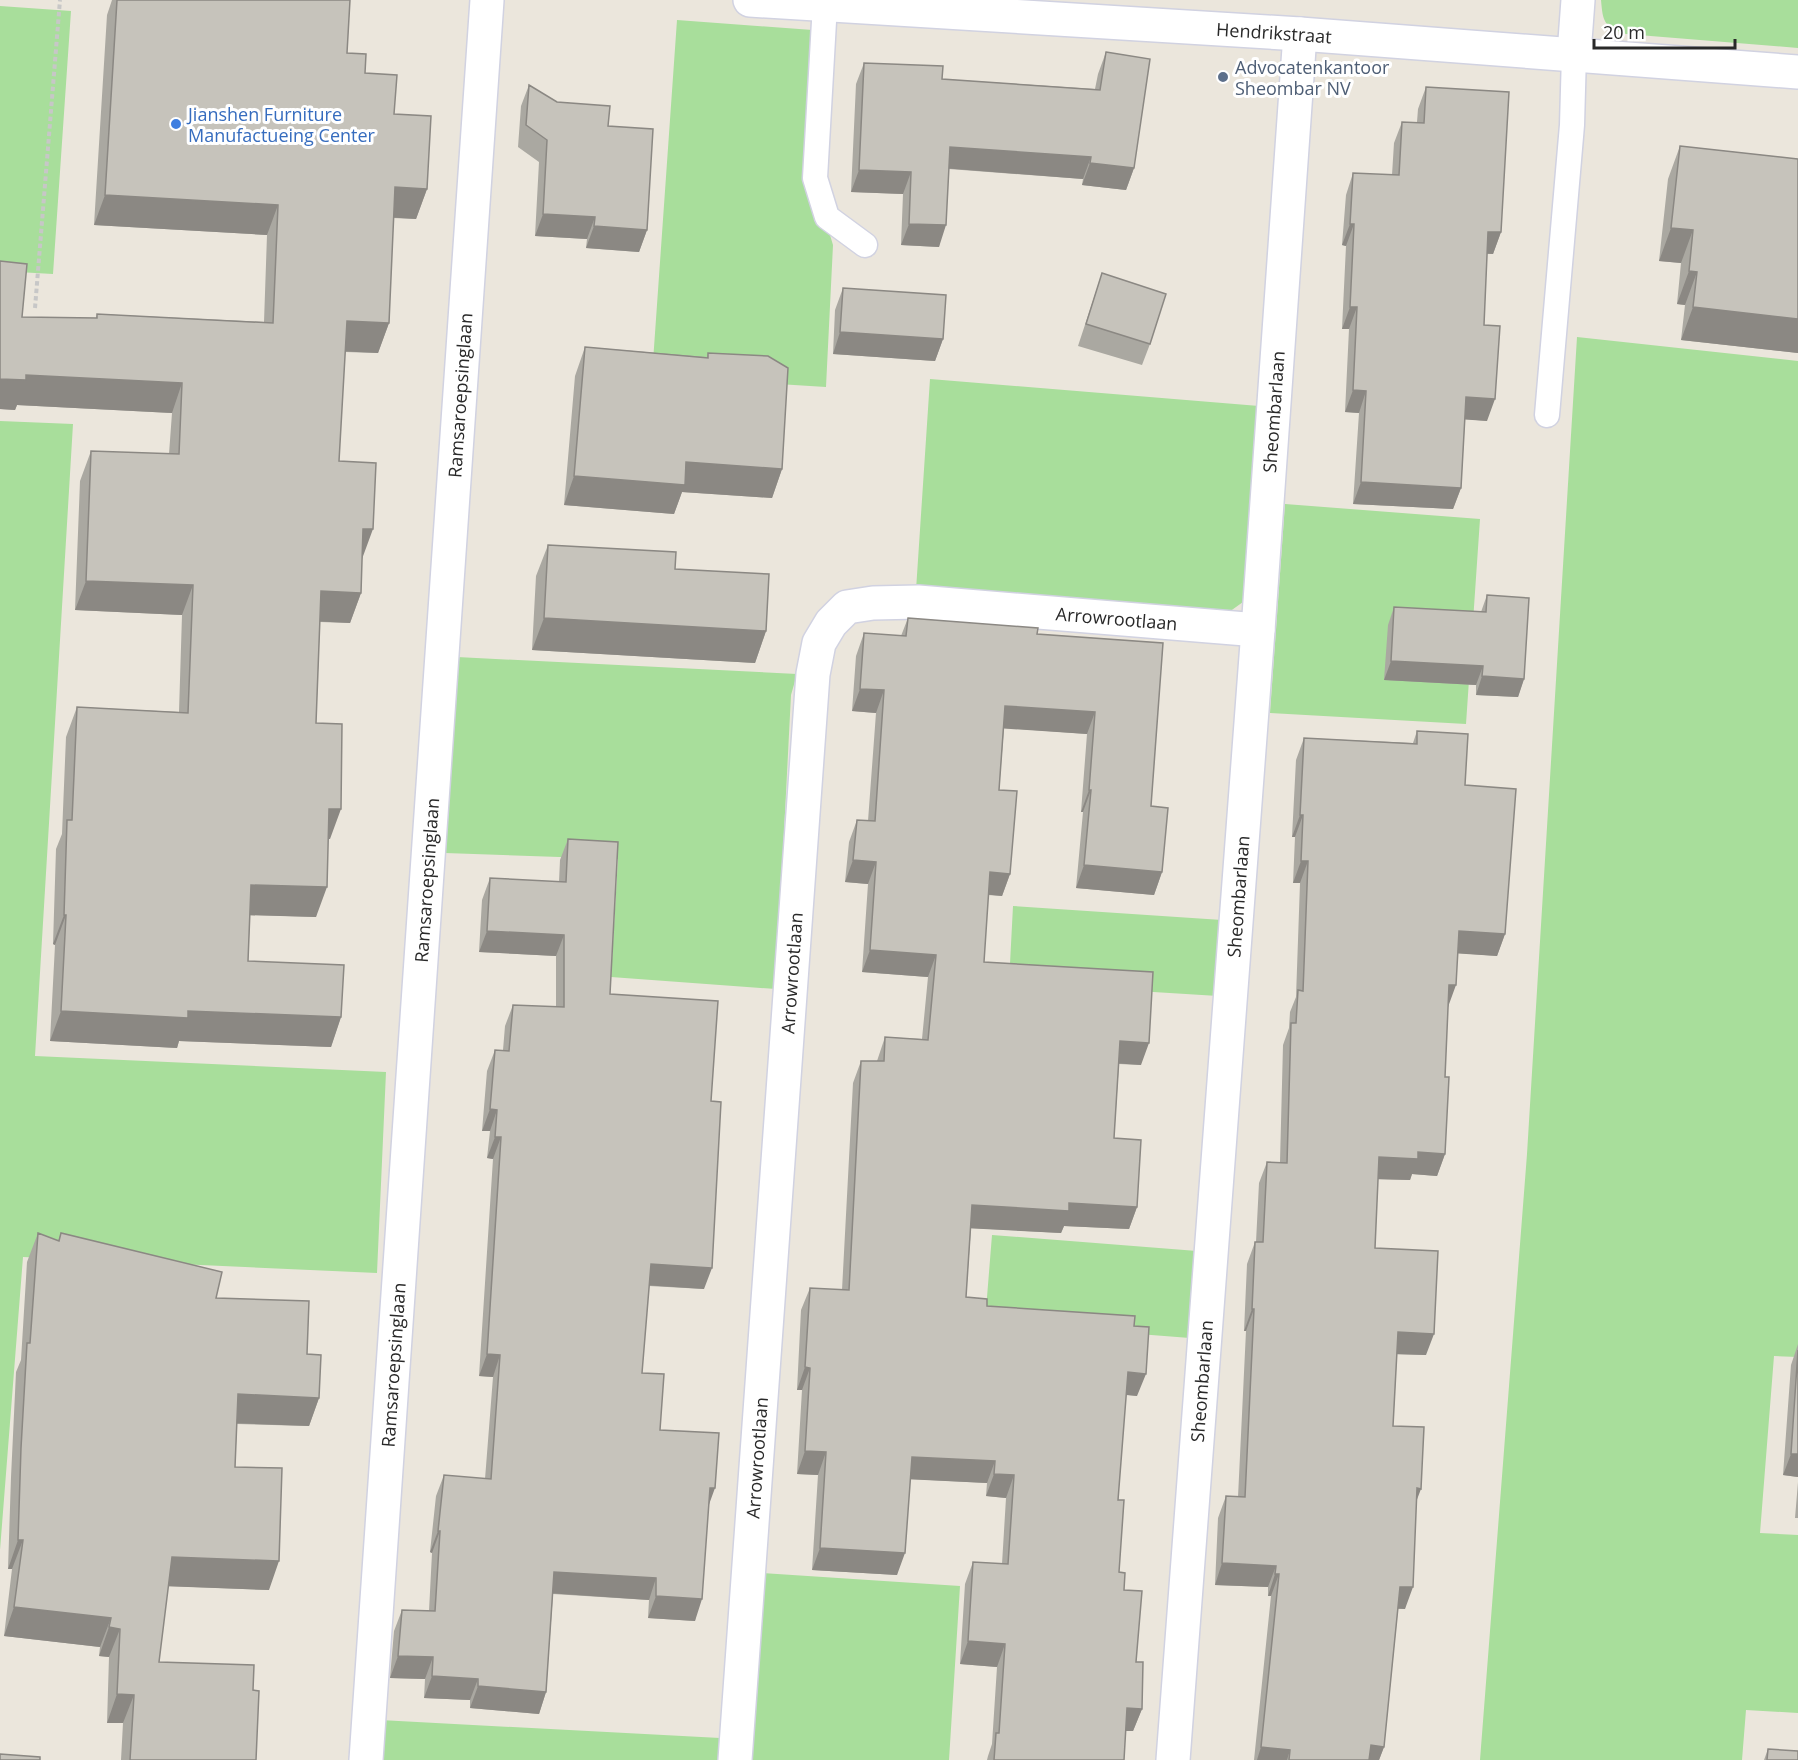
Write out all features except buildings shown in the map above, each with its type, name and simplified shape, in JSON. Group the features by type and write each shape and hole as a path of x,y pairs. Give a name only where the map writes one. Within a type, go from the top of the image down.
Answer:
{"street":[{"name":"Ramsaroepsinglaan","path":"366,1760 487,0"},
{"name":"Hendrikstraat","path":"750,0 1299,34 1798,72"},
{"path":"1574,54 1578,0"},
{"name":"Sheombarlaan","path":"1173,1760 1258,630 1299,34"},
{"name":"Arrowrootlaan","path":"735,1760 813,674 819,643 831,623 847,607 873,603 918,602 1258,630"}],"lane":[{"path":"825,4 815,178 827,217 865,245"},
{"path":"1547,415 1572,125 1574,54"}],"path":[{"path":"35,309 60,0"}],"green space":[{"path":"1601,0 1798,0 1798,48 1626,34 1613,29 1606,23"},
{"path":"0,6 71,11 53,274 0,271"},
{"path":"677,20 826,31 815,185 833,245 826,387 652,376"},
{"path":"1577,337 1798,361 1798,1357 1774,1356 1760,1533 1798,1535 1798,1713 1746,1710 1742,1760 1480,1760 1527,1154"},
{"path":"930,379 1259,406 1247,586 1243,602 1229,612 916,590"},
{"path":"0,421 73,424 35,1056 386,1072 377,1273 23,1257 0,1550"},
{"path":"1285,504 1480,519 1466,724 1270,713"},
{"path":"457,657 797,674 791,695 776,989 611,977 618,859 445,853"},
{"path":"1013,906 1222,920 1218,996 1009,983"},
{"path":"992,1235 1197,1251 1190,1338 985,1322"},
{"path":"761,1573 960,1586 949,1760 748,1760"},
{"path":"380,1720 720,1738 718,1760 377,1760"}],"place":[{"name":"Advocatenkantoor Sheombar NV","path":"1223,77"},
{"name":"Jianshen Furniture Manufactueing Center","path":"176,124"}]}
